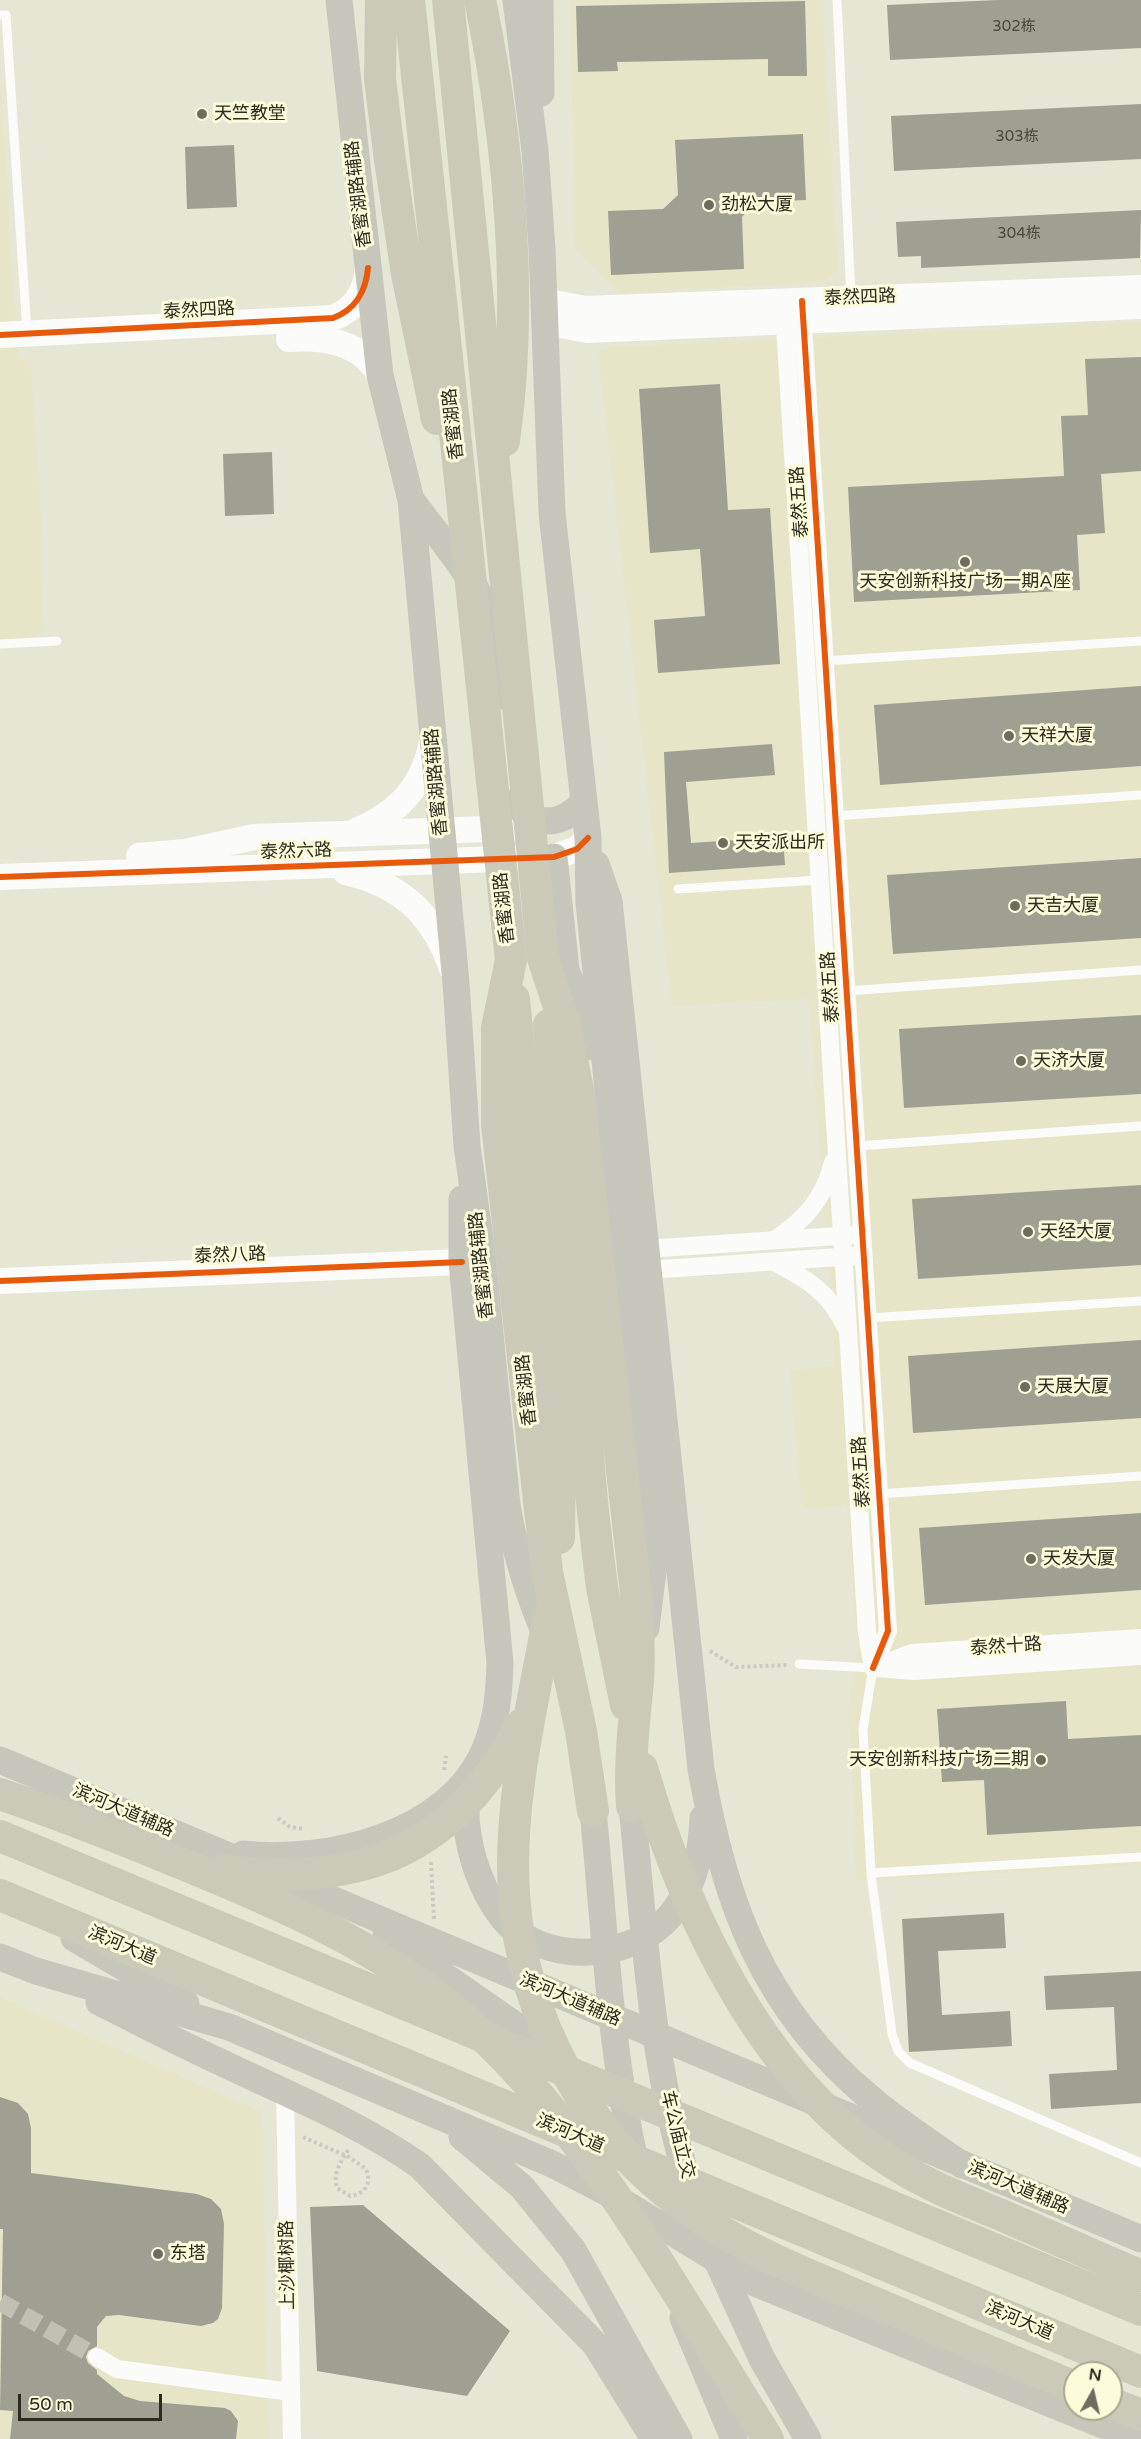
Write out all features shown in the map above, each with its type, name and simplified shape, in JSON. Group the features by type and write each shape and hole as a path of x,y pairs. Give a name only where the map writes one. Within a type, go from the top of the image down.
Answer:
{"highway":[{"path":"381,0 380,79 407,274 435,414 462,497"},
{"name":"香蜜湖路","path":"409,0 511,960 497,1028 497,1125 550,1593 574,1699 593,1811"},
{"name":"香蜜湖路","path":"448,0 543,958 575,1066 636,1593 638,1680 631,1744 632,1806"},
{"path":"480,0 494,66"},
{"path":"493,0 494,66 509,223 512,310 508,411 496,495"},
{"path":"346,6 380,79"},
{"path":"543,958 602,1588 616,1664 635,1742 654,1810 684,1886 716,1953 776,2054 812,2096 855,2134 903,2170 951,2194 1141,2276"},
{"path":"511,960 560,1461 560,1503 554,1587 532,1701 515,1815 514,1893 517,1929 522,1958 545,2027 560,2061 596,2118 638,2167 661,2188 723,2232 796,2270 1063,2382"},
{"path":"181,1863 258,1874 302,1874 335,1872 388,1858 432,1834 474,1795 510,1746 532,1701"},
{"path":"0,1794 181,1863 311,1919 375,1953 432,1994 493,2046 538,2095 601,2178 768,2439"},
{"path":"0,1836 1141,2310"},
{"name":"滨河大道","path":"0,1896 1141,2372"},
{"path":"1123,2408 1141,2415"}],"main road":[{"path":"320,0 330,80 355,164"},
{"path":"516,0 535,151 552,513 588,838 589,903 653,1534 651,1601 638,1680"},
{"path":"535,151 541,86 540,0"},
{"name":"香蜜湖路辅路","path":"346,6 355,164 380,375 411,500 456,983 467,1146 482,1253 507,1505 513,1546 526,1590 574,1699"},
{"path":"411,500 476,590 489,618 498,660 510,783 518,807 536,820 555,822 573,814 584,802"},
{"path":"588,838 609,901 701,1769 718,1857 737,1916 760,1966 793,2016 826,2057 869,2098 962,2165"},
{"path":"554,857 566,970 584,1016 590,1069 613,1131"},
{"path":"218,1851 266,1856 311,1855 352,1848 391,1834 422,1818 448,1797 471,1773 484,1751 494,1724 499,1693 500,1663 460,1226 467,1146"},
{"name":"滨河大道辅路","path":"0,1760 1141,2239"},
{"path":"471,1773 466,1820 470,1848 488,1896 503,1917 521,1935 544,1946 580,1952 599,1952 627,1944 651,1933 669,1916 683,1897 695,1870 702,1841 701,1769"},
{"name":"车公庙立交","path":"632,1806 651,2000 667,2101 678,2145 692,2195 725,2282 762,2359 808,2439"},
{"path":"593,1811 616,2054 627,2126 657,2246 706,2378 734,2439"},
{"path":"0,1896 229,2027 582,2178 755,2283 1137,2439"},
{"path":"341,1903 604,2087"},
{"path":"0,1957 36,1971 285,2091 380,2140 420,2166 595,2344 654,2439"},
{"path":"36,1971 229,2027"},
{"path":"245,2073 354,2081"},
{"path":"435,2116 522,2187 550,2219 573,2250 679,2439"}],"street":[{"name":"泰然四路","path":"0,335 333,318 347,311 357,301 365,285 368,268"},
{"name":"泰然四路","path":"793,311 852,298 1141,288"},
{"name":"泰然四路","path":"544,311 587,330 793,311 1141,306"},
{"name":"泰然五路","path":"793,311 825,661 888,1631 873,1668"},
{"name":"泰然五路","path":"793,311 806,662 867,1633 873,1668"},
{"name":"泰然四路","path":"0,353 318,337 345,345 370,362 380,375"},
{"path":"351,834 373,824 407,797 421,780 428,761 433,735"},
{"name":"泰然六路","path":"0,860 169,854 254,837 518,828 538,836 554,857"},
{"name":"泰然六路","path":"0,877 554,857 578,849 588,838"},
{"name":"泰然六路","path":"313,867 375,880 401,894 422,912 444,945 456,983"},
{"path":"773,1241 791,1229 817,1202 831,1172 836,1146"},
{"path":"647,1259 773,1241 862,1234"},
{"path":"647,1259 772,1262 864,1256"},
{"name":"泰然八路","path":"0,1281 462,1262"},
{"path":"772,1262 813,1283 838,1311 848,1331"},
{"name":"泰然十路","path":"873,1668 912,1653 1141,1638"},
{"name":"泰然十路","path":"873,1668 914,1671 1141,1656"},
{"name":"上沙椰树路","path":"285,2091 292,2439"},
{"path":"97,2357 117,2369 291,2392"}],"lane":[{"path":"837,0 852,298"},
{"path":"0,15 6,15 27,334"},
{"path":"0,644 57,641"},
{"path":"806,662 1141,641"},
{"path":"835,816 1141,795"},
{"path":"678,889 819,880"},
{"path":"846,991 1141,970"},
{"path":"857,1146 1141,1126"},
{"path":"868,1318 1141,1301"},
{"path":"879,1494 1141,1476"},
{"name":"泰然十路","path":"800,1664 873,1668"},
{"name":"泰然五路","path":"873,1668 863,1730 871,1873 892,2034 902,2057 910,2063 1141,2163"},
{"path":"871,1873 1141,1857"}],"path":[{"path":"702,1645 736,1667 800,1664"},
{"path":"445,1768 446,1756"},
{"path":"278,1818 290,1827 302,1829"},
{"path":"285,2129 360,2163 369,2176 368,2184 358,2195 350,2196 337,2188 334,2179 340,2161"}],"shaded area":[{"path":"570,0 822,0 838,269 824,282 620,293 575,249"},
{"path":"0,81 18,360 30,359 40,490 44,633 0,646"},
{"path":"1141,322 1141,1866 856,1881 849,1706 858,1647 847,1506 802,1509 790,1370 835,1366 809,999 672,1006 598,351 610,347"},
{"path":"0,1997 262,2112 269,2439 0,2439"}],"building":[{"path":"998,0 1141,0 1141,48 890,60 887,5"},
{"path":"805,1 807,76 768,76 768,59 617,62 618,71 578,72 576,6"},
{"path":"1141,104 1141,159 894,171 891,116"},
{"name":"劲松大厦","path":"803,134 806,200 755,202 742,217 744,269 611,275 608,211 663,209 678,195 675,140"},
{"path":"234,145 237,207 187,209 185,147"},
{"path":"1141,210 1140,258 921,268 921,256 898,257 896,222"},
{"name":"天安创新科技广场一期A座","path":"1141,357 1141,471 1101,474 1105,533 1077,535 1080,590 854,602 848,487 1064,476 1061,416 1088,415 1085,359"},
{"path":"720,384 728,510 770,508 780,664 658,673 654,620 705,616 700,549 650,553 639,389"},
{"path":"272,452 274,514 225,516 223,454"},
{"name":"天祥大厦","path":"1141,686 1141,766 880,785 874,705"},
{"path":"772,744 775,775 686,782 691,843 783,837 785,865 669,873 664,752"},
{"name":"天吉大厦","path":"1141,858 1141,938 893,954 887,875"},
{"name":"天济大厦","path":"1141,1015 1141,1094 904,1108 899,1029"},
{"name":"天经大厦","path":"1141,1185 1141,1265 918,1279 912,1199"},
{"name":"天展大厦","path":"1141,1340 1141,1418 913,1433 908,1356"},
{"name":"天发大厦","path":"1141,1513 1141,1590 925,1605 919,1528"},
{"name":"天安创新科技广场二期","path":"1066,1701 1068,1739 1141,1735 1141,1826 987,1835 984,1780 942,1782 937,1709"},
{"path":"1004,1913 1006,1948 938,1951 942,2015 1010,2011 1012,2046 909,2052 902,1919"},
{"path":"1141,1971 1141,2103 1051,2109 1049,2074 1117,2070 1114,2007 1046,2010 1044,1976"},
{"path":"0,2097 18,2103 28,2114 31,2128 31,2173 197,2194 211,2199 221,2209 224,2224 222,2308 218,2319 201,2326 119,2315 106,2316 97,2327 97,2346 88,2351 86,2357 88,2363 97,2370 97,2374 124,2396 140,2401 225,2408 231,2411 238,2421 236,2439 10,2439 13,2411 0,2410 3,2229 0,2229"},
{"path":"363,2205 510,2331 467,2396 317,2371 310,2207"}],"tunnel":[{"path":"0,2302 97,2357"}],"cycle path":[{"path":"0,335 333,318 347,310 358,299 365,284 368,268"},
{"path":"802,301 888,1631 873,1668"},
{"path":"0,877 554,857 577,849 588,838"},
{"path":"0,1281 462,1262"}],"place":[{"name":"天竺教堂","path":"202,114"},
{"name":"劲松大厦","path":"709,205"},
{"name":"天安创新科技广场一期A座","path":"965,562"},
{"name":"天祥大厦","path":"1009,736"},
{"name":"天安派出所","path":"723,843"},
{"name":"天吉大厦","path":"1015,906"},
{"name":"天济大厦","path":"1021,1061"},
{"name":"天经大厦","path":"1028,1232"},
{"name":"天展大厦","path":"1025,1387"},
{"name":"天发大厦","path":"1031,1559"},
{"name":"天安创新科技广场二期","path":"1041,1760"},
{"name":"东塔","path":"158,2254"}]}
